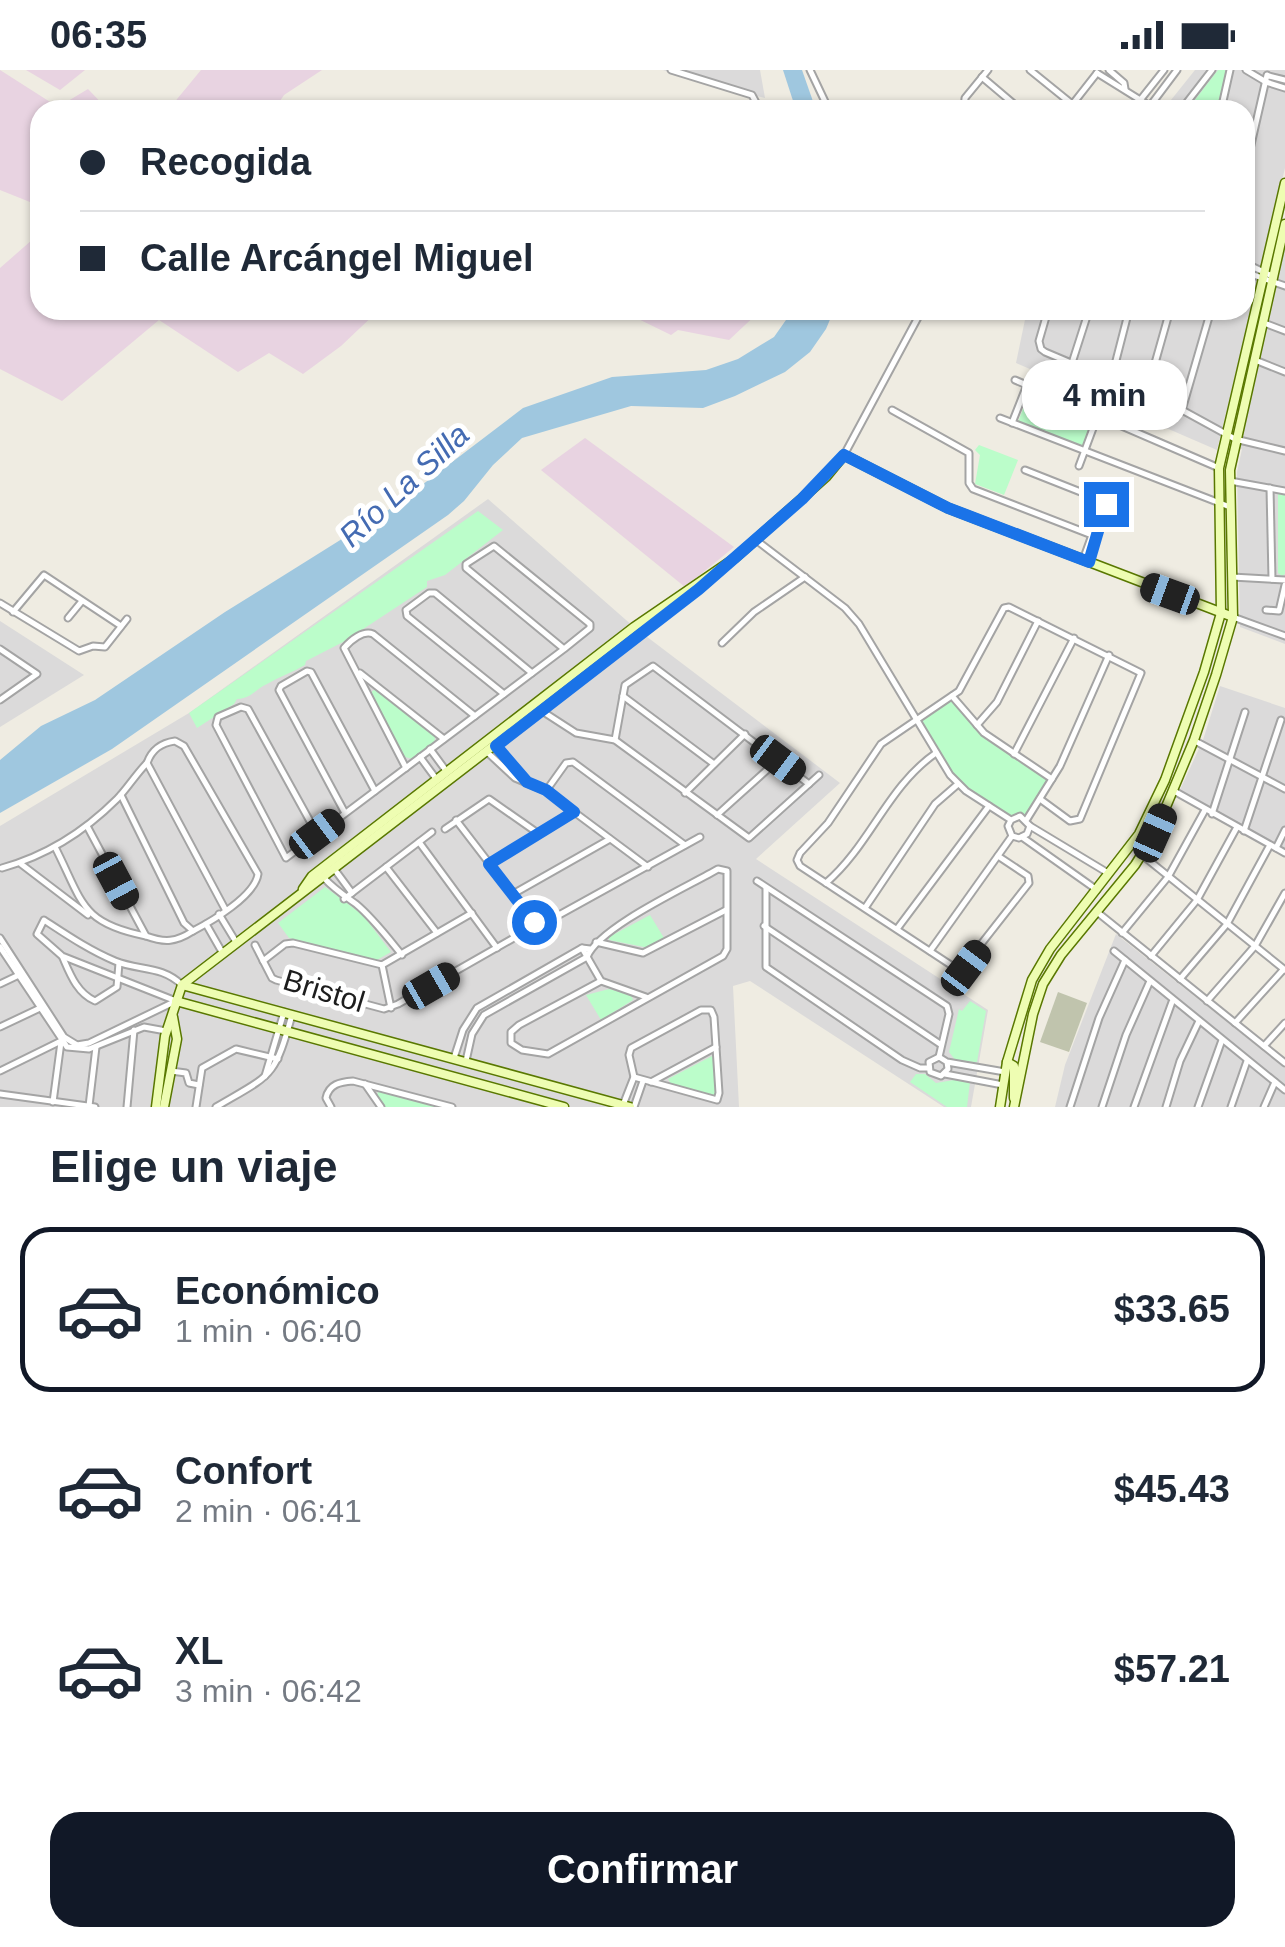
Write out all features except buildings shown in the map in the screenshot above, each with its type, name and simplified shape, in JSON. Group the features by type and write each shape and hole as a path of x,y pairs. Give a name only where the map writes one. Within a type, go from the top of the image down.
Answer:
{"street":[{"path":"671,70 752,94 755,100"},
{"path":"810,70 824,100"},
{"path":"965,100 988,70"},
{"path":"1030,70 1062,100"},
{"path":"1108,70 1124,83 1125,89"},
{"path":"1075,100 1098,71 1141,100 1164,70"},
{"path":"1154,100 1178,70"},
{"path":"1188,100 1212,70"},
{"path":"1223,100 1230,70"},
{"path":"1246,70 1285,88"},
{"path":"982,77 1009,100"},
{"path":"1265,78 1285,80"},
{"path":"1255,124 1265,78"},
{"path":"1015,1105 1043,984 1060,955 1142,855 1155,833 1216,675 1232,617 1230,481 1235,439 1273,280 1285,182"},
{"path":"1255,311 1273,280 1285,224"},
{"path":"1256,307 1267,310"},
{"path":"449,775 496,746 699,589 826,477 844,455 917,320"},
{"path":"1045,320 1040,349 1182,410 1235,439 1285,452"},
{"path":"1072,363 1086,320"},
{"path":"1079,466 1111,380 1126,320"},
{"path":"1146,395 1167,320"},
{"path":"1182,410 1208,320"},
{"path":"1000,1107 1006,1066 1032,980 1050,949 1111,874 1149,816 1204,672 1221,613 1219,468 1253,320"},
{"path":"1264,322 1285,330"},
{"path":"1255,359 1285,372"},
{"path":"1015,380 1219,468"},
{"path":"1012,422 1027,385"},
{"path":"892,410 971,455 970,486 1095,536"},
{"path":"1000,418 1230,507"},
{"path":"844,455 948,508 1285,636"},
{"path":"1025,470 1104,500 1106,504 1086,562"},
{"path":"1230,481 1285,491"},
{"path":"1270,488 1272,579"},
{"path":"756,540 845,608 860,624 958,784 1011,820"},
{"path":"317,834 245,708 216,721 286,858 564,649 590,628 590,624 494,546 465,566 564,649"},
{"path":"303,889 312,876 440,782 634,627 696,582 714,574"},
{"path":"13,612 44,576 122,626"},
{"path":"722,643 754,612 805,577"},
{"path":"1232,577 1285,582 1279,611 1266,610"},
{"path":"504,694 405,613 432,592 532,673"},
{"path":"68,618 82,601"},
{"path":"0,604 79,651 105,647 127,619"},
{"path":"998,856 1028,876 1028,883 964,970 930,952 800,866 797,860 828,823 881,744 964,684 1004,608 1139,670 1141,677 1080,819 1070,821 1040,798"},
{"path":"977,725 994,707 1038,621"},
{"path":"406,768 344,648 368,633 474,716"},
{"path":"1014,754 1074,638"},
{"path":"0,700 37,674 1,651"},
{"path":"1022,837 1109,655"},
{"path":"615,740 627,683 653,666 810,784"},
{"path":"356,670 444,739"},
{"path":"345,813 280,688 310,671 375,790"},
{"path":"1204,672 1216,675"},
{"path":"622,696 714,764"},
{"path":"952,696 994,741 1052,779"},
{"path":"542,711 576,734 615,740 744,836 753,837 819,775"},
{"path":"1122,932 1168,877 1209,812 1231,760 1245,712"},
{"path":"1151,956 1197,900 1240,829 1281,720"},
{"path":"685,793 745,734"},
{"path":"1194,740 1285,789"},
{"path":"2,868 56,847 87,826 121,795 147,763 150,753 175,741 184,746 258,874 256,885 206,924 178,940 158,940 112,927 90,916 20,863"},
{"path":"496,746 527,782"},
{"path":"430,749 449,775"},
{"path":"486,752 515,778 546,790 648,867"},
{"path":"826,883 850,860 910,773 936,753"},
{"path":"420,757 440,782"},
{"path":"716,816 778,760"},
{"path":"546,790 566,763 573,762 686,845"},
{"path":"147,763 226,909"},
{"path":"164,1107 177,1039 176,1002 182,985 303,889 324,878 440,782"},
{"path":"865,908 935,804 958,784"},
{"path":"1173,791 1285,853"},
{"path":"121,795 184,924 193,931"},
{"path":"445,829 489,799 539,834"},
{"path":"897,929 989,806"},
{"path":"489,864 574,812"},
{"path":"1012,836 1008,830 1017,816 1111,874"},
{"path":"1149,816 1155,833"},
{"path":"456,820 538,927"},
{"path":"87,826 146,936"},
{"path":"1180,979 1226,924 1285,830"},
{"path":"344,899 432,832"},
{"path":"1012,836 1022,837 1098,891"},
{"path":"930,952 1012,836"},
{"path":"521,936 700,837"},
{"path":"513,894 610,839"},
{"path":"419,842 496,948"},
{"path":"1050,856 1059,844"},
{"path":"56,847 90,916"},
{"path":"1142,855 1285,969 1235,1023"},
{"path":"386,867 437,934"},
{"path":"466,1061 476,1025 496,1006 588,953 613,929 718,869 725,870 726,953 548,1054 522,1050 510,1042 510,1032 519,1025 601,981 646,996"},
{"path":"334,870 352,892 353,901"},
{"path":"324,878 344,899 353,901 402,955"},
{"path":"757,881 948,1010 939,1057 929,1062 928,1068"},
{"path":"766,888 766,967 902,1060 928,1068 937,1077 945,1074 1003,1085"},
{"path":"1207,1001 1255,946 1285,893"},
{"path":"596,942 643,953 728,909"},
{"path":"1097,912 1285,1064"},
{"path":"263,960 285,944 294,943 382,965 472,913"},
{"path":"219,914 236,942"},
{"path":"119,963 117,988 95,1001 87,998 62,956 38,934 44,920 86,948 119,963 170,974 182,985 629,1106"},
{"path":"206,924 222,952"},
{"path":"764,926 942,1045"},
{"name":"Bristol","path":"255,945 276,980 384,1009 512,939"},
{"path":"0,941 63,1040 74,1050 133,1026 176,1002"},
{"path":"454,1058 476,1008 582,948 601,981"},
{"path":"1114,950 1285,1090"},
{"path":"62,956 176,1002 564,1107"},
{"path":"1070,1107 1099,1018 1125,960"},
{"path":"382,965 391,1008"},
{"path":"0,984 21,974"},
{"path":"1102,1107 1126,1035 1150,980"},
{"path":"492,998 496,1006"},
{"path":"1134,1107 1173,1000"},
{"path":"0,1028 42,1007"},
{"path":"629,1106 634,1078 631,1048 701,1010 714,1014 720,1093 717,1100 634,1078"},
{"path":"216,1107 263,1079 288,1013"},
{"path":"156,1107 166,1031 174,1017"},
{"path":"1166,1107 1180,1061 1199,1022"},
{"path":"1264,1046 1285,1023"},
{"path":"133,1026 166,1031"},
{"path":"126,1107 133,1026"},
{"path":"0,1071 63,1040"},
{"path":"53,1102 63,1040"},
{"path":"1198,1107 1222,1040"},
{"path":"0,1094 92,1106 96,1043"},
{"path":"629,1106 646,1082 716,1047"},
{"path":"196,1107 202,1068 236,1049 274,1058"},
{"path":"417,1068 422,1050"},
{"path":"939,1057 986,1070 1014,1066 1015,1105"},
{"path":"1231,1107 1247,1061"},
{"path":"945,1074 947,1062"},
{"path":"984,1082 986,1070"},
{"path":"171,1071 186,1073 190,1084 199,1085"},
{"path":"364,1082 381,1107"},
{"path":"332,1107 326,1098 333,1086 364,1082 452,1107"},
{"path":"1264,1107 1275,1082"}],"shaded area":[{"path":"0,70 47,100 30,100 30,202 0,190"},
{"path":"26,70 85,70 60,90"},
{"path":"201,70 322,70 281,100 176,100"},
{"path":"663,70 760,70 765,98 694,81"},
{"path":"1195,70 1285,70 1285,168 1255,292 1255,100 1171,100"},
{"path":"88,89 98,100 70,100"},
{"path":"1285,240 1285,644 1240,627 1237,472 1242,449 1232,447"},
{"path":"30,242 30,320 159,320 62,401 0,369 0,268"},
{"path":"159,320 368,320 303,374 269,353 238,372"},
{"path":"640,320 750,320 729,340 678,330 671,335"},
{"path":"1025,320 1248,320 1217,450 1016,363"},
{"path":"585,438 734,547 685,587 541,470"},
{"path":"488,499 634,627 840,783 756,859 988,1010 971,1107 944,1107 750,981 733,986 739,1107 0,1107 0,826 189,713"},
{"path":"0,621 84,675 0,727"},
{"path":"1220,686 1285,708 1285,850 1179,792 1203,740"},
{"path":"1116,934 1285,1068 1285,1107 1055,1107 1065,1065"},
{"path":"1058,992 1087,1003 1069,1052 1040,1042"}],"green space":[{"path":"1218,70 1225,70 1220,100 1195,100"},
{"path":"1030,390 1094,418 1083,447 1018,422"},
{"path":"979,445 1018,460 1004,495 975,484 980,455 975,450"},
{"path":"1278,493 1285,495 1282,576 1278,573"},
{"path":"478,511 503,530 445,575 427,581 427,587 345,641 237,699 197,728 189,713"},
{"path":"377,689 435,737 434,745 413,759 405,757 372,695"},
{"path":"952,696 984,733 1052,779 1027,819 1011,820 958,784 917,720"},
{"path":"325,887 363,915 391,952 377,960 289,938 278,923"},
{"path":"650,915 664,938 649,948 609,940 609,937"},
{"path":"609,989 631,995 633,1000 601,1020 586,995"},
{"path":"970,1001 986,1011 977,1062 956,1061 949,1052 959,1009 962,1011"},
{"path":"712,1056 716,1060 716,1099 671,1084 668,1079"},
{"path":"916,1074 925,1074 936,1083 970,1082 967,1107 947,1107 910,1082"},
{"path":"378,1092 384,1092 438,1107 385,1107"}],"water":[{"path":"783,70 802,70 812,100 793,100"},
{"path":"786,320 830,320 810,352 785,372 735,396 703,408 631,406 522,438 448,515 112,749 0,813 0,760 41,726 95,700 225,612 393,507 523,408 612,377 706,370 738,359 774,337"}],"route":[{"path":"534,922 489,864 574,812 546,790 527,782 496,746 699,589 826,477 844,455 948,508 1089,562 1106,504"}],"water label":[{"name":"Río La Silla","path":"404,485"}]}
